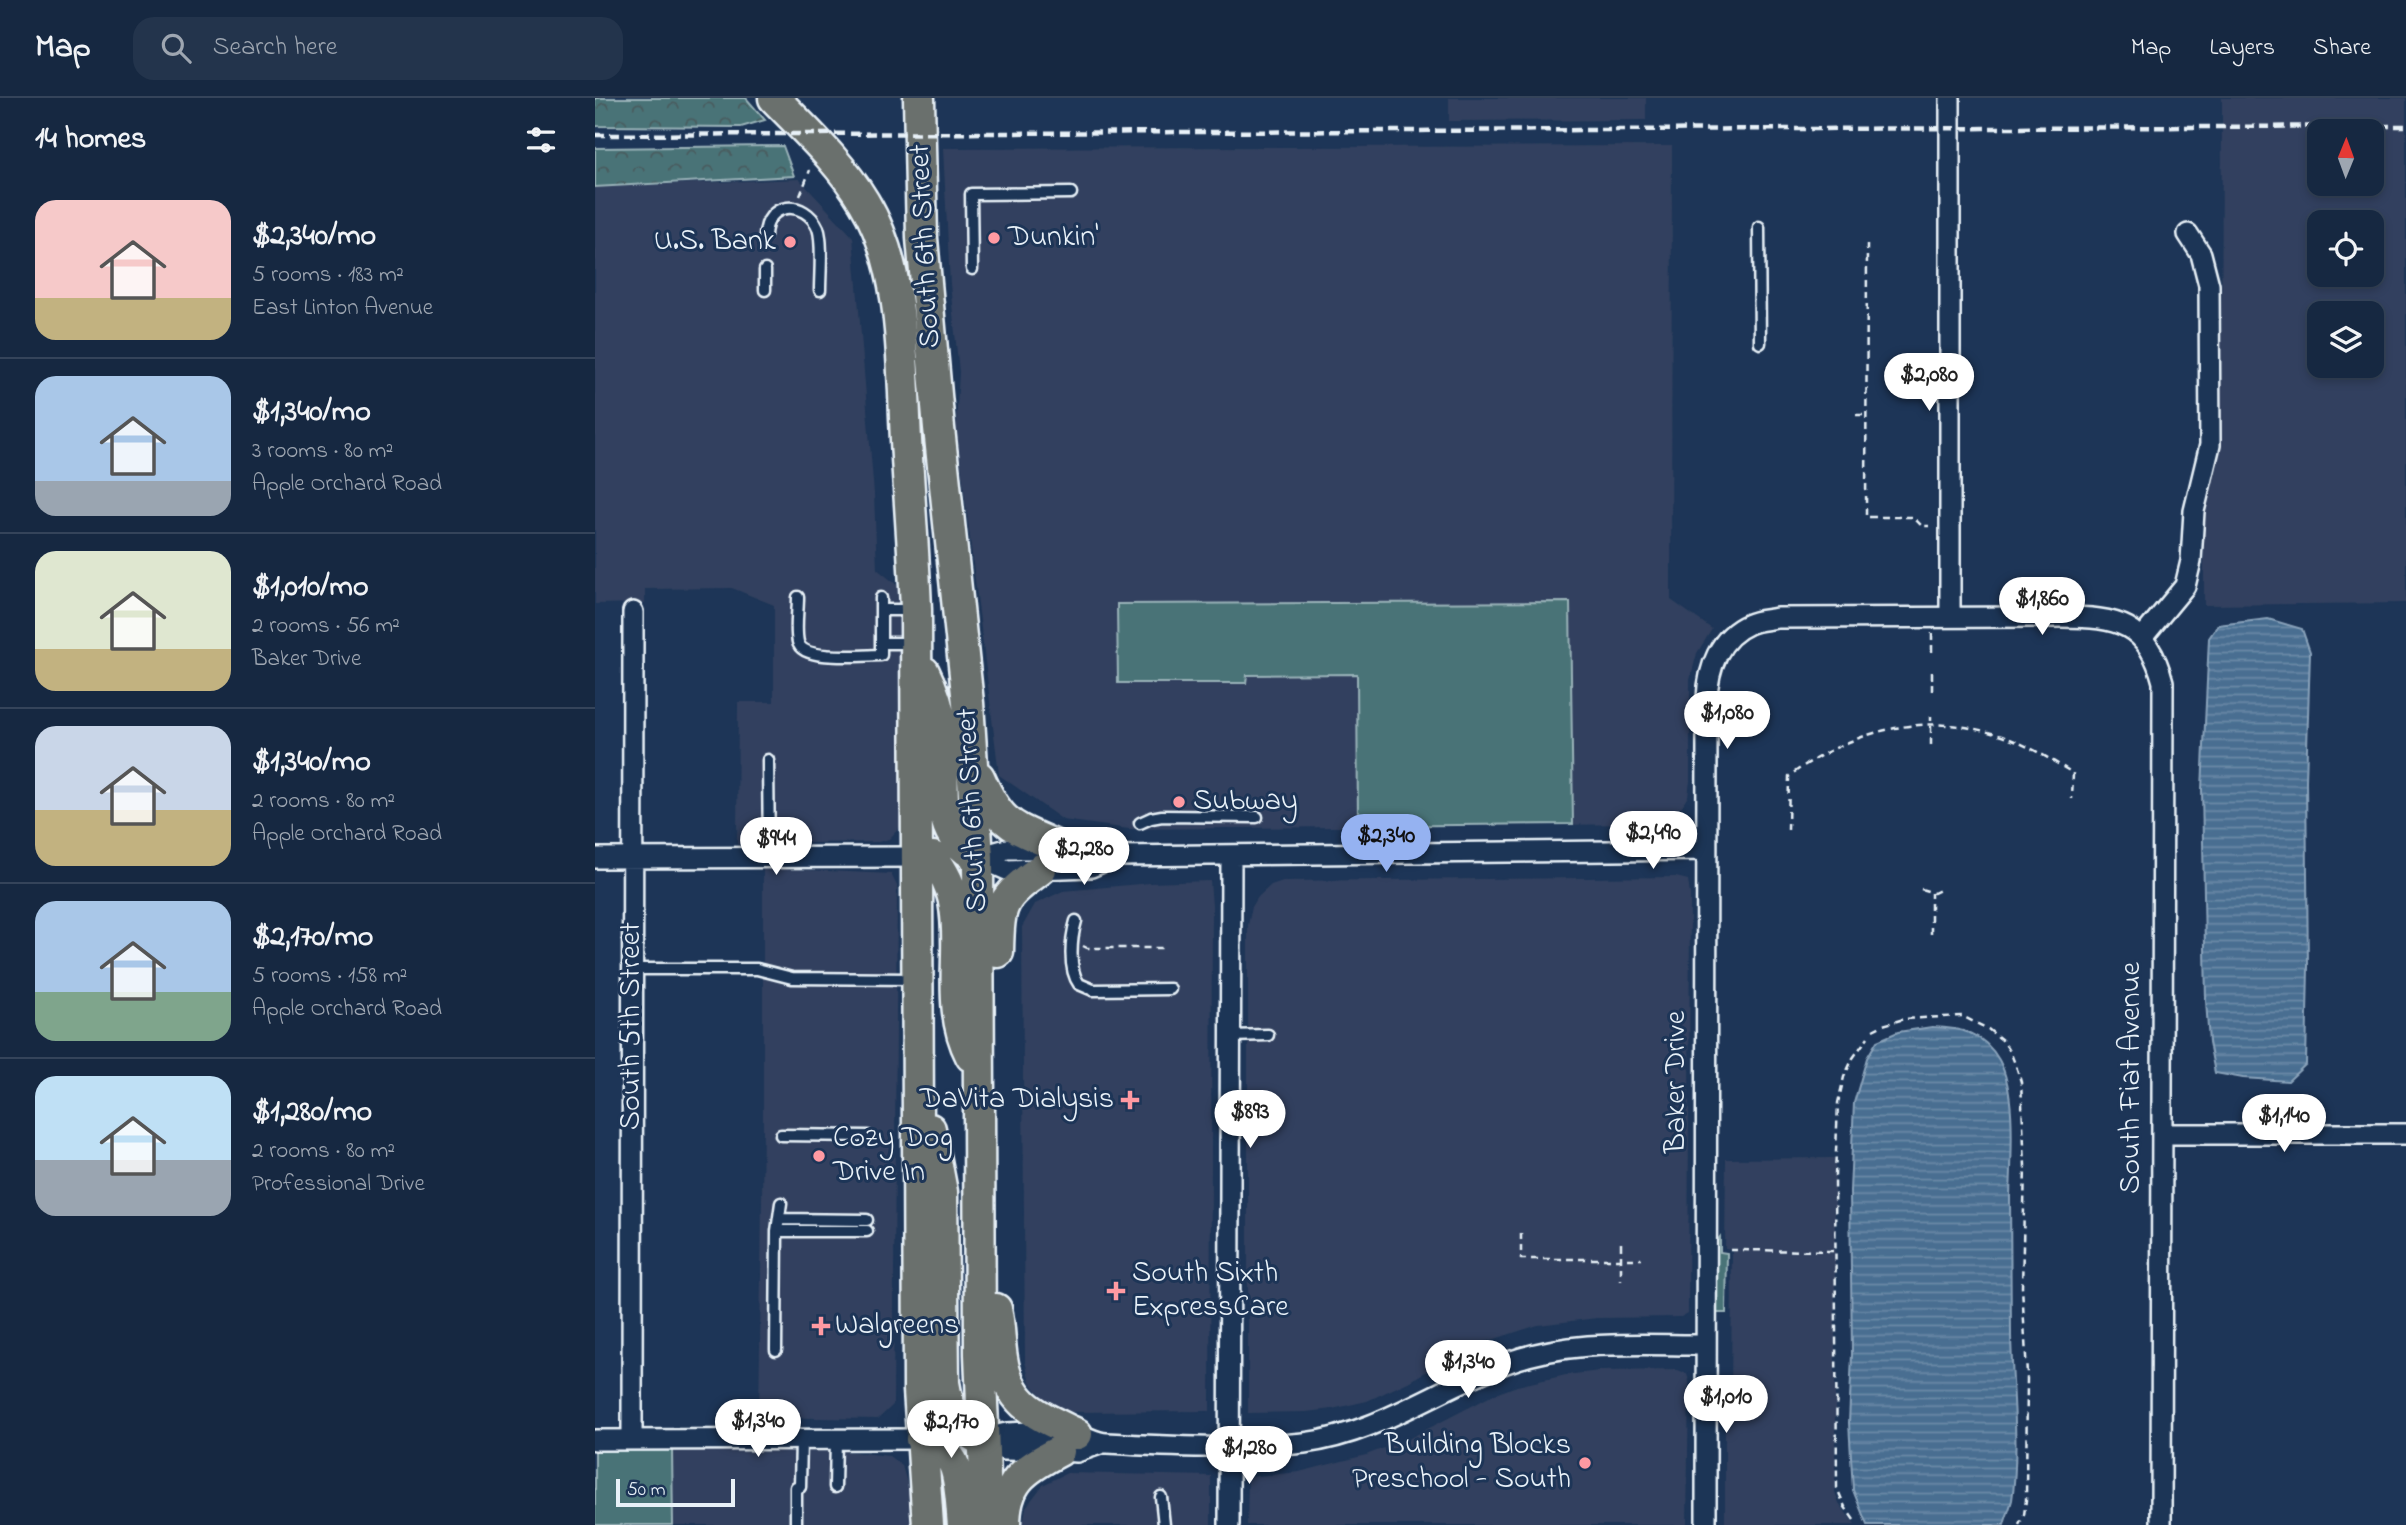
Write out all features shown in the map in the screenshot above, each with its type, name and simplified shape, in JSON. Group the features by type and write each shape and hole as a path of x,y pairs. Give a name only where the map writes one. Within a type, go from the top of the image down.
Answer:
{"main road":[{"name":"South 6th Street","path":"774,98 821,145 865,203 881,237 890,269 897,314 916,610 925,858 917,979 918,1350 928,1525"},
{"name":"South 6th Street","path":"919,98 925,277 974,767 978,858 982,1441 987,1525"},
{"path":"916,649 936,696 943,731 943,796 946,822 962,846 978,858"},
{"path":"974,767 989,800 1008,823 1052,859 1012,892 999,915 996,1100 979,1153"},
{"path":"925,858 942,870 954,900 956,992 962,1038 979,1072"},
{"path":"917,1063 942,1192 944,1383 958,1424 982,1441"},
{"path":"979,1246 999,1321 1005,1377 1014,1395 1040,1418 1080,1443"},
{"path":"922,1439 943,1451 953,1461 963,1525"},
{"path":"1005,1525 1007,1498 1020,1477 1034,1464 1080,1443"}],"street":[{"path":"1950,98 1950,617 2109,619 2123,624 2141,638 2185,586 2191,561 2194,511 2210,445 2209,285 2201,254 2187,234"},
{"name":"South 5th Street","path":"632,1440 633,612"},
{"name":"Baker Drive","path":"1706,1525 1707,688 1712,664 1724,643 1751,623 1777,618 1950,617"},
{"name":"South Fiat Avenue","path":"2141,638 2152,650 2163,682 2161,1525"},
{"path":"595,858 978,858 1007,849 1091,867 1116,856"},
{"path":"978,858 1007,870 1092,849 1116,856 1706,850"},
{"path":"1229,1525 1231,855"},
{"path":"2162,1134 2406,1134"},
{"path":"595,1440 922,1439 982,1441 1004,1450 1080,1443 1230,1446 1304,1443 1354,1431 1412,1407 1463,1380 1508,1362 1546,1351 1598,1345 1706,1345"}],"lane":[{"path":"972,269 971,194 1072,193"},
{"path":"765,236 765,226 771,215 780,209 796,208 808,216 817,228 820,290"},
{"path":"1759,227 1760,343"},
{"path":"765,270 765,290"},
{"path":"798,597 798,643 802,650 817,655 881,655 881,598"},
{"path":"881,610 916,610"},
{"path":"881,643 916,649"},
{"path":"768,760 769,857"},
{"path":"1140,823 1161,816 1257,817"},
{"path":"1076,921 1073,933 1073,971 1079,984 1093,990 1170,989"},
{"path":"631,969 757,970 792,978 917,979"},
{"path":"1230,1036 1268,1035"},
{"path":"781,1135 868,1136"},
{"path":"776,1350 777,1231 781,1203"},
{"path":"777,1231 867,1225 779,1219"},
{"path":"796,1525 801,1439"},
{"path":"835,1487 836,1439"},
{"path":"1161,1497 1164,1525"}],"path":[{"path":"800,196 810,171 810,163"},
{"path":"1867,244 1867,517 1913,517 1922,526 1929,526"},
{"path":"1856,415 1866,415"},
{"path":"1932,633 1932,654"},
{"path":"1931,691 1932,673"},
{"path":"1931,716 1931,745"},
{"path":"1788,830 1789,776 1814,758 1847,741 1891,729 1931,725 1981,730 2007,738 2073,773 2073,799"},
{"path":"1920,889 1931,893 1942,889"},
{"path":"1931,893 1931,934"},
{"path":"1077,943 1087,948 1166,948"},
{"path":"1873,1030 1904,1019 1962,1016 1988,1029 2002,1040 2010,1051 2021,1082 2025,1166 2022,1287 2027,1374 2026,1500 2024,1515 2019,1525"},
{"path":"1854,1520 1836,1488 1836,1175 1840,1089 1853,1058 1868,1037"},
{"path":"1521,1233 1521,1259 1642,1259"},
{"path":"1621,1243 1621,1281"},
{"path":"1730,1251 1836,1251"}],"shaded area":[{"path":"1449,98 1646,98 1646,120 1449,121"},
{"path":"2222,98 2406,98 2406,603 2204,605 2204,516 2221,448"},
{"path":"1672,146 1671,600 1712,629 1697,653 1690,680 1690,781 1688,796 1682,806 1661,821 1649,824 1129,829 1063,820 999,775 956,425 959,372 950,284 943,148"},
{"path":"799,179 853,237 874,494 877,569 897,585 901,593 902,825 889,839 878,842 737,844 738,702 774,702 774,605 732,588 645,589 645,603 595,604 595,187"},
{"path":"2268,619 2302,629 2310,652 2306,781 2306,1064 2288,1081 2215,1073 2209,1042 2206,1001 2202,789 2209,638 2218,625"},
{"path":"763,868 891,874 897,886 893,1405 878,1419 759,1417"},
{"path":"1676,877 1688,880 1690,895 1688,1313 1681,1317 1597,1318 1538,1325 1470,1347 1408,1382 1367,1401 1306,1412 1248,1413 1248,925 1252,907 1258,897 1271,885 1283,881"},
{"path":"1210,881 1210,1411 1066,1412 1041,1396 1030,1382 1025,1361 1022,927 1035,904 1063,891"},
{"path":"1932,1027 1962,1030 1986,1043 1999,1060 2005,1074 2011,1108 2011,1335 2015,1459 2012,1500 2004,1525 1867,1525 1853,1490 1849,1423 1852,1354 1850,1191 1854,1103 1867,1058 1877,1041 1898,1032"},
{"path":"1835,1158 1835,1492 1839,1503 1855,1525 1725,1525 1725,1425 1731,1424 1732,1250 1725,1249 1726,1159"},
{"name":"Building Blocks Preschool - South","path":"1678,1370 1687,1374 1689,1381 1687,1525 1247,1525 1248,1477 1299,1472 1366,1455 1408,1439 1495,1394 1517,1386 1566,1375 1600,1371"},
{"path":"672,1449 824,1449 889,1456 902,1466 911,1496 910,1525 673,1525"},
{"path":"1067,1473 1211,1476 1211,1525 1023,1525 1026,1507 1043,1485"}],"green space":[{"path":"595,98 746,98 765,120 741,127 595,126"},
{"path":"783,146 794,176 595,187 595,148"},
{"path":"1570,602 1573,824 1358,826 1357,674 1247,675 1246,683 1118,683 1117,604"},
{"path":"1720,1237 1720,1252 1727,1253 1726,1313 1717,1313 1717,1241"},
{"path":"595,1449 672,1449 673,1525 595,1525"}],"railway":[{"path":"595,135 2406,126"}],"place":[{"name":"Dunkin'","path":"994,238"},
{"name":"U.S. Bank","path":"790,242"},
{"name":"Subway","path":"1179,802"},
{"name":"DaVita Dialysis","path":"1130,1100"},
{"name":"Cozy Dog Drive In","path":"819,1156"},
{"name":"South Sixth ExpressCare","path":"1116,1291"},
{"name":"Walgreens","path":"821,1326"},
{"name":"Building Blocks Preschool - South","path":"1585,1463"}]}
